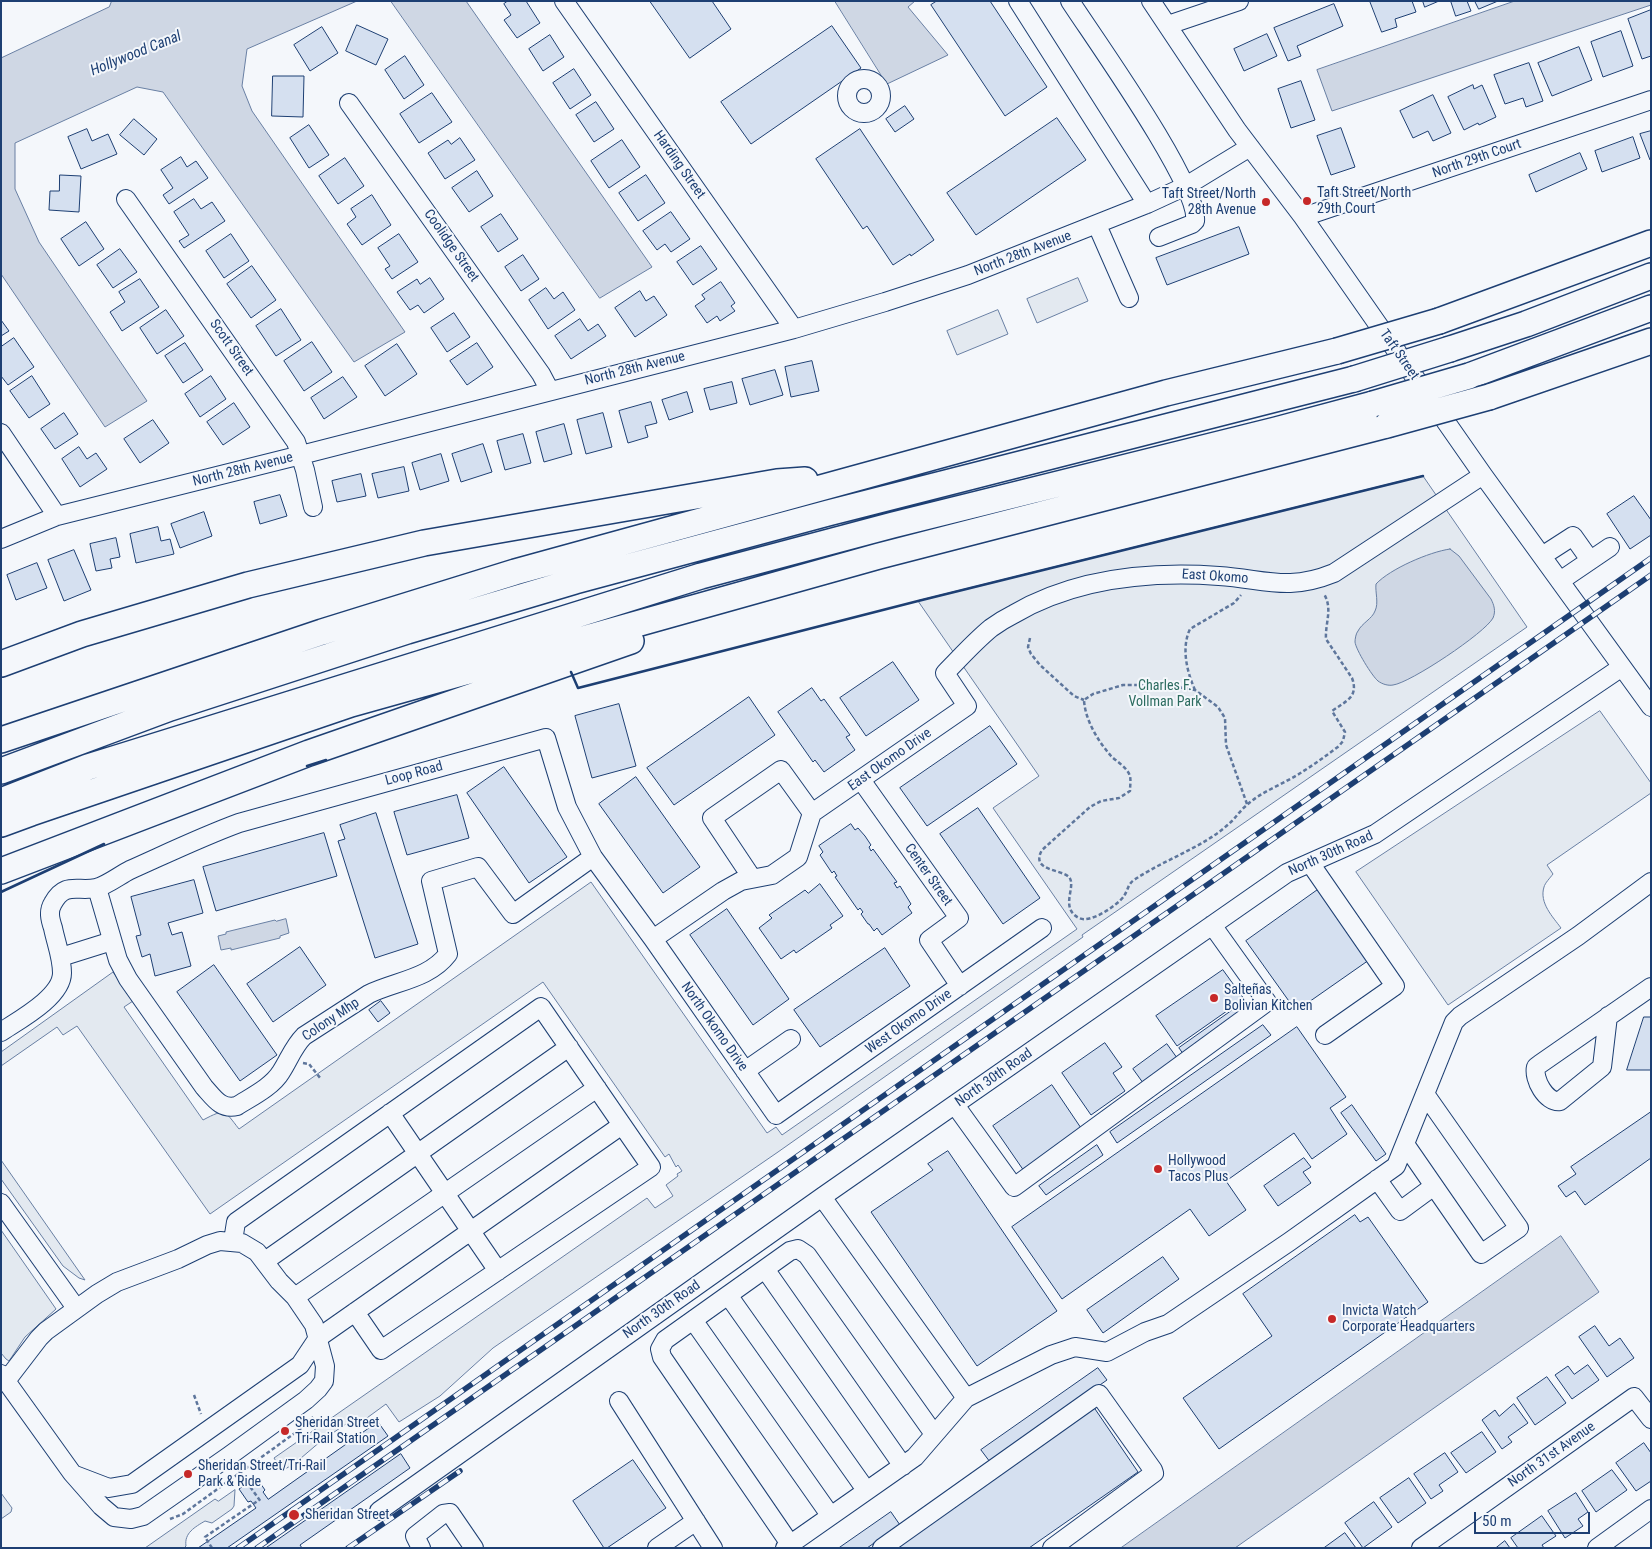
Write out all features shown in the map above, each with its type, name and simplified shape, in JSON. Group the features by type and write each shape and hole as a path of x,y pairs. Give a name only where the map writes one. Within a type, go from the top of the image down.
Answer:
{"highway":[{"path":"1,740 322,632 506,575 1166,393 1337,351 1439,321 1651,243"},
{"path":"1,771 170,708 407,631 575,581 828,513 1354,379 1526,324 1651,276"},
{"path":"1,801 88,767 701,576 893,525 1276,430 1373,404 1469,376 1651,308"},
{"path":"1,824 350,704 879,556 1387,425 1488,397 1651,341"},
{"path":"1,664 82,634 248,585 424,543 778,482 858,478"},
{"path":"1,871 308,752 879,556"}],"street":[{"name":"Harding Street","path":"564,1 794,329"},
{"path":"1018,1 1147,204"},
{"path":"1070,1 1153,126 1186,186 1195,210 1195,221 1192,224 1159,237"},
{"name":"Taft Street","path":"1151,1 1250,147 1303,218 1483,475 1651,707"},
{"path":"1168,25 1239,1"},
{"name":"North 29th Court","path":"1303,218 1651,100"},
{"name":"Coolidge Street","path":"349,103 541,374 550,390"},
{"name":"North 28th Avenue","path":"1,539 57,516 794,329 968,275 1147,204 1186,186 1250,147"},
{"name":"Scott Street","path":"126,199 296,442 301,455 313,507"},
{"path":"1097,225 1129,298"},
{"path":"1,433 57,516"},
{"name":"East Okomo","path":"967,706 945,673 992,627 1030,604 1067,590 1146,574 1220,576 1278,584 1297,584 1317,580 1334,573 1483,475"},
{"path":"1542,556 1573,536 1590,560"},
{"path":"1560,581 1610,547"},
{"name":"North 30th Road","path":"379,1510 822,1197 1287,874 1375,834 1399,820 1622,667"},
{"name":"East Okomo Drive","path":"812,813 967,706"},
{"name":"Loop Road","path":"97,888 124,873 208,834 283,810 546,738"},
{"name":"North Okomo Drive","path":"546,738 567,807 593,858 653,939 776,1115"},
{"path":"653,939 723,891 741,881 772,875 798,857 812,813 781,770 712,818 752,878"},
{"name":"Center Street","path":"861,780 959,918 929,940 960,986"},
{"name":"Colony Mhp","path":"110,935 118,960 128,979 216,1101 230,1108 238,1106 275,1080 295,1045 304,1036 369,994 407,982 442,963 448,954 430,881 478,867 513,914 593,858"},
{"path":"1310,863 1395,986 1325,1035"},
{"path":"934,1434 807,1254 798,1249 790,1251 665,1340 660,1348 662,1357 787,1546 915,1457 966,1398 1051,1354 1075,1347 1107,1352 1145,1332 1168,1324 1289,1242 1396,1166 1454,1022 1460,1016 1585,931 1651,882"},
{"path":"1,1032 50,998 57,988 62,975 59,951 50,919 50,909 54,901 60,893 69,888 97,888 110,935 59,951"},
{"path":"955,1104 1014,1187 1267,1002 1212,925"},
{"name":"West Okomo Drive","path":"776,1115 1042,928"},
{"path":"1608,1016 1602,1067 1560,1101 1554,1102 1536,1078 1536,1067 1608,1016 1651,986"},
{"path":"233,1241 236,1222 541,1007 652,1167 381,1350 355,1312"},
{"path":"745,1071 790,1039"},
{"path":"265,1261 569,1047"},
{"path":"295,1297 597,1088"},
{"path":"1405,1144 1481,1254 1519,1228 1425,1094"},
{"path":"390,1114 498,1271"},
{"path":"72,1473 110,1488 132,1484 300,1365 318,1338 622,1125"},
{"path":"1377,1179 1400,1211 1434,1186"},
{"path":"822,1197 966,1398"},
{"path":"1,1203 76,1308"},
{"path":"220,1241 242,1243 250,1247 265,1261 279,1281 295,1297 314,1325 326,1366 324,1381 318,1389 229,1456 143,1516 131,1519 114,1517 101,1506 72,1473 4,1377 39,1338 76,1308 117,1282 139,1272 178,1259 206,1245 220,1241"},
{"path":"765,1269 903,1466"},
{"path":"728,1295 866,1490"},
{"path":"694,1320 830,1515"},
{"path":"882,1548 1099,1394 1154,1473 1052,1548"},
{"name":"North 31st Avenue","path":"1421,1548 1634,1396 1651,1419"},
{"path":"619,1401 713,1548"},
{"path":"1597,1548 1651,1509"},
{"path":"421,1548 415,1536 443,1514 450,1513 474,1548"},
{"path":"657,1548 696,1521"}],"path":[{"path":"1195,690 1187,664 1186,636 1190,629 1234,602 1246,589"},
{"path":"1084,700 1089,721 1111,755 1126,769 1130,776 1130,791 1125,796 1102,801 1090,807 1040,853 1041,863 1045,867 1070,879 1069,905 1078,918 1090,919 1112,906 1124,896 1132,882 1209,839 1227,826 1247,804 1303,772 1339,746 1345,737 1343,728 1332,711 1350,698 1355,690 1355,684 1326,639 1329,606 1323,592"},
{"path":"1030,638 1028,647 1040,665 1074,696 1084,700"},
{"path":"1084,700 1093,694 1123,685 1165,685 1195,690 1218,707 1225,718 1226,745 1247,804"},
{"path":"297,1062 309,1064 321,1080"},
{"path":"194,1395 204,1418"},
{"path":"169,1519 183,1514 299,1430 318,1411"},
{"path":"212,1548 205,1537 260,1501 235,1465"}],"green space":[{"path":"1078,278 1088,301 1037,323 1027,299"},
{"path":"998,310 1008,334 957,355 947,331"},
{"name":"Charles F. Vollman Park","path":"1423,476 1527,627 1082,935 1083,937 778,1152 493,1348 440,1396 399,1422 386,1404 360,1423 346,1424 285,1469 279,1466 274,1458 647,1198 655,1208 673,1196 666,1185 682,1171 678,1165 676,1167 669,1154 665,1157 543,982 210,1214 77,1026 63,1035 57,1027 1,1066 1,1052 113,972 133,1001 124,1007 203,1120 216,1114 224,1113 239,1129 591,882 767,1133 776,1127 782,1135 1077,929 993,808 1039,776 918,601"},
{"path":"1600,711 1651,783 1651,793 1547,865 1553,874 1546,882 1543,899 1561,928 1448,1005 1356,872"},
{"path":"1,1160 85,1280 79,1278 63,1266 1,1179"},
{"path":"1,1230 56,1309 25,1337 9,1361 1,1353"},
{"path":"235,1490 234,1506 232,1509 212,1523 205,1521 194,1528 188,1534 184,1548 145,1548 215,1499 218,1501"},
{"path":"1,1493 12,1508 11,1512 1,1519"}],"water":[{"name":"Hollywood Canal","path":"112,1 357,1 247,49 242,86 252,111 405,332 354,362 163,92 137,87 15,143 15,189 39,242 147,401 105,427 1,274 1,58 109,7"},
{"path":"391,1 466,1 652,267 600,298"},
{"path":"835,1 915,1 908,7 948,55 887,84"},
{"path":"1515,1 1651,1 1651,5 1332,111 1317,70"},
{"path":"1450,549 1459,556 1491,599 1494,608 1493,618 1476,635 1415,676 1391,685 1381,683 1368,669 1355,642 1357,632 1374,614 1377,601 1376,584 1382,578 1410,562"},
{"path":"286,919 289,933 280,936 280,938 231,950 231,948 221,950 218,936 226,934 226,932"},
{"path":"1561,1236 1599,1292 1235,1548 1121,1548"}],"building":[{"path":"508,1 526,1 540,23 517,38 504,20 511,15 504,4"},
{"path":"650,1 712,1 731,29 690,58"},
{"path":"937,1 990,1 1047,87 1005,116 931,5"},
{"path":"1370,1 1412,1 1416,12 1395,19 1397,27 1382,32"},
{"path":"1423,1 1439,1 1425,7"},
{"path":"1451,1 1467,1 1471,11 1456,16"},
{"path":"1475,1 1498,1 1479,9"},
{"path":"1334,4 1343,26 1297,46 1301,56 1288,61 1274,28"},
{"path":"1651,10 1651,56 1642,59 1628,19"},
{"path":"357,25 388,39 376,65 346,51"},
{"path":"832,26 861,68 751,144 721,102"},
{"path":"322,27 338,53 310,71 294,45"},
{"path":"1621,31 1633,66 1603,77 1591,42"},
{"path":"1267,34 1277,56 1244,71 1234,49"},
{"path":"550,35 564,57 543,71 529,49"},
{"path":"1579,47 1592,80 1552,96 1538,63"},
{"path":"405,56 424,85 404,99 385,70"},
{"path":"1529,63 1543,101 1526,107 1523,98 1505,104 1494,75"},
{"path":"574,69 591,95 570,109 553,83"},
{"path":"273,76 304,76 303,117 272,116"},
{"path":"1301,81 1315,120 1291,128 1278,89"},
{"path":"1473,85 1474,89 1482,85 1496,117 1464,130 1448,97"},
{"path":"432,93 452,122 419,143 400,114"},
{"path":"1433,95 1451,133 1433,141 1428,131 1413,138 1400,111"},
{"path":"596,102 614,129 594,142 576,115"},
{"path":"905,106 914,119 895,132 886,119"},
{"path":"1057,118 1086,160 976,235 947,193"},
{"path":"134,119 157,139 144,155 120,135"},
{"path":"309,125 329,155 309,168 290,138"},
{"path":"1341,128 1355,167 1331,175 1317,136"},
{"path":"87,129 92,141 108,134 117,154 81,169 68,137"},
{"path":"860,129 934,240 911,256 910,254 893,265 867,226 863,229 816,159"},
{"path":"1651,131 1651,160 1650,160 1640,134"},
{"path":"1633,137 1640,158 1602,172 1595,151"},
{"path":"460,138 475,160 445,179 428,153 448,140 451,144"},
{"path":"622,140 640,167 609,188 591,161"},
{"path":"1580,153 1587,169 1536,192 1529,175"},
{"path":"181,157 187,167 196,161 208,178 169,204 163,195 173,188 161,170"},
{"path":"345,158 364,186 338,204 319,176"},
{"path":"477,171 493,196 469,212 452,188"},
{"path":"60,175 81,176 79,212 49,210 50,191 59,191"},
{"path":"646,175 665,203 638,221 619,193"},
{"path":"372,195 391,225 362,245 347,224 356,217 351,209"},
{"path":"194,199 201,209 212,202 225,221 184,248 179,241 189,235 174,212"},
{"path":"671,212 690,239 671,252 665,244 657,250 643,231"},
{"path":"501,214 518,239 498,252 481,227"},
{"path":"86,222 104,249 79,266 61,239"},
{"path":"1239,227 1249,254 1167,285 1156,258"},
{"path":"231,234 249,261 224,278 206,251"},
{"path":"399,234 418,262 392,279 385,269 390,266 378,248"},
{"path":"701,246 717,269 693,285 677,262"},
{"path":"120,249 137,272 113,288 97,265"},
{"path":"523,255 539,279 521,291 505,267"},
{"path":"252,266 276,300 251,318 227,284"},
{"path":"430,278 444,299 424,313 418,305 410,310 397,292 417,279 420,284"},
{"path":"140,279 159,307 122,331 110,312 125,302 119,292"},
{"path":"721,282 735,303 731,306 735,311 720,321 717,316 707,323 695,306 705,299 702,295"},
{"path":"546,288 554,299 563,292 575,310 548,329 529,300"},
{"path":"640,291 646,301 654,296 667,315 635,337 615,308"},
{"path":"281,309 301,340 276,356 256,326"},
{"path":"166,310 184,336 157,354 140,328"},
{"path":"454,313 470,337 447,352 431,328"},
{"path":"580,319 588,331 598,324 606,336 571,359 555,336"},
{"path":"1,320 9,331 1,336"},
{"path":"14,338 34,367 8,385 1,376 1,347"},
{"path":"312,342 332,372 304,391 284,361"},
{"path":"185,343 203,370 183,383 165,356"},
{"path":"477,343 493,367 467,385 450,361"},
{"path":"397,344 417,374 385,396 365,366"},
{"path":"812,361 819,391 791,397 785,367"},
{"path":"775,370 783,395 750,405 742,379"},
{"path":"32,376 50,404 29,418 10,391"},
{"path":"211,376 226,399 200,417 185,394"},
{"path":"343,377 357,397 324,419 311,398"},
{"path":"732,382 737,403 710,410 704,389"},
{"path":"687,392 693,412 669,420 662,400"},
{"path":"651,402 657,423 645,426 648,437 628,443 619,411"},
{"path":"234,403 250,427 223,445 207,422"},
{"path":"64,413 78,434 55,449 41,429"},
{"path":"603,413 612,447 586,454 577,420"},
{"path":"153,420 169,443 140,463 124,439"},
{"path":"564,424 572,454 544,462 536,432"},
{"path":"523,434 531,463 505,470 497,441"},
{"path":"483,444 492,472 461,482 452,454"},
{"path":"79,447 87,459 96,453 107,469 80,487 62,459"},
{"path":"441,454 449,481 420,490 412,463"},
{"path":"404,467 409,491 378,498 372,474"},
{"path":"361,474 366,496 337,502 332,481"},
{"path":"280,495 287,516 260,524 254,502"},
{"path":"1634,496 1651,520 1651,535 1630,549 1607,514"},
{"path":"204,512 212,536 180,548 171,524"},
{"path":"158,527 161,541 170,539 174,554 136,563 130,534"},
{"path":"116,538 120,557 110,559 112,568 96,571 90,544"},
{"path":"74,550 91,590 64,601 48,560"},
{"path":"37,563 47,588 16,600 7,575"},
{"path":"893,662 919,700 866,736 840,698"},
{"path":"812,688 821,701 824,699 850,735 846,737 855,750 824,772 815,760 813,762 778,712"},
{"path":"749,697 775,735 674,805 647,768"},
{"path":"619,704 636,766 592,778 575,716"},
{"path":"990,726 1017,764 927,826 900,788"},
{"path":"504,767 567,857 529,883 467,793"},
{"path":"636,777 700,867 663,893 599,804"},
{"path":"457,795 469,838 407,855 394,812"},
{"path":"978,808 1040,898 1003,924 940,834"},
{"path":"376,813 418,944 375,958 338,841 345,839 340,825"},
{"path":"851,824 855,830 858,828 865,836 871,845 869,847 871,851 873,849 897,882 894,883 897,888 900,886 911,904 908,907 912,913 882,935 877,928 874,931 868,924 861,914 863,912 860,908 858,910 835,877 837,876 834,871 832,873 820,855 823,852 819,846"},
{"path":"324,833 337,876 216,911 203,867"},
{"path":"194,880 203,913 168,923 172,935 182,932 191,966 155,976 150,954 142,957 136,936 141,935 131,897"},
{"path":"820,884 843,916 830,925 832,928 796,953 794,950 781,959 759,928 772,918 769,915 805,890 808,893"},
{"path":"1319,889 1369,960 1296,1011 1246,941"},
{"path":"727,909 789,999 753,1025 690,935"},
{"path":"300,947 326,985 273,1022 247,984"},
{"path":"885,948 910,986 820,1047 794,1010"},
{"path":"214,965 277,1055 240,1081 177,992"},
{"path":"1223,970 1244,999 1177,1046 1156,1016"},
{"path":"381,1001 390,1013 378,1022 369,1010"},
{"path":"1237,1007 1244,1017 1186,1058 1179,1048"},
{"path":"1644,1017 1651,1017 1651,1070 1627,1070"},
{"path":"1263,1025 1271,1035 1117,1143 1110,1132"},
{"path":"1297,1027 1346,1097 1330,1108 1347,1134 1312,1159 1294,1133 1226,1181 1246,1210 1209,1236 1190,1209 1062,1299 1012,1227"},
{"path":"1105,1043 1122,1067 1113,1073 1125,1091 1091,1115 1062,1073"},
{"path":"1167,1044 1180,1062 1146,1087 1133,1069"},
{"path":"1052,1085 1083,1131 1024,1171 993,1126"},
{"path":"1352,1105 1386,1154 1376,1161 1341,1113"},
{"path":"1651,1112 1651,1158 1585,1205 1575,1191 1566,1197 1558,1186 1576,1174 1571,1167"},
{"path":"1097,1145 1103,1155 1046,1195 1039,1186"},
{"path":"948,1151 1057,1311 977,1366 871,1212 933,1170 928,1164"},
{"path":"1304,1158 1311,1167 1303,1172 1311,1183 1278,1206 1264,1186"},
{"name":"Invicta Watch Corporate Headquarters","path":"1355,1215 1360,1222 1368,1217 1428,1302 1219,1449 1183,1398 1272,1336 1243,1294"},
{"path":"1163,1257 1179,1279 1103,1333 1087,1310"},
{"path":"1595,1326 1609,1346 1620,1338 1634,1358 1607,1377 1579,1337"},
{"path":"1588,1365 1599,1380 1572,1399 1555,1375 1568,1366 1574,1374"},
{"path":"1098,1368 1107,1380 990,1462 981,1450"},
{"path":"1547,1377 1566,1403 1535,1425 1517,1398"},
{"path":"1514,1404 1528,1423 1508,1437 1512,1442 1502,1449 1482,1420 1495,1410 1499,1416"},
{"path":"1093,1406 1138,1472 1029,1548 889,1548"},
{"path":"378,1422 388,1436 227,1548 198,1548 256,1508 251,1501 248,1502 239,1489 256,1477 265,1490 263,1492 268,1499"},
{"path":"1482,1432 1496,1452 1466,1473 1451,1453"},
{"path":"1644,1443 1651,1453 1651,1481 1636,1491 1616,1463"},
{"path":"1445,1453 1458,1472 1439,1485 1443,1491 1431,1499 1414,1474"},
{"path":"401,1454 410,1468 300,1545 302,1548 266,1548"},
{"path":"633,1460 666,1508 607,1548 604,1548 573,1501"},
{"path":"1612,1470 1627,1490 1596,1512 1582,1491"},
{"path":"1409,1478 1426,1503 1398,1523 1380,1498"},
{"path":"1576,1493 1588,1512 1578,1519 1583,1526 1565,1538 1548,1511"},
{"path":"1374,1502 1392,1527 1363,1548 1345,1523"},
{"path":"891,1512 900,1525 867,1548 839,1548"},
{"path":"1542,1516 1556,1536 1542,1545 1544,1548 1518,1548 1511,1538"},
{"path":"1345,1533 1356,1548 1324,1548"},
{"path":"1505,1541 1510,1548 1496,1548"}],"railway":[{"path":"238,1548 1651,558"},
{"path":"257,1548 1651,575"},
{"path":"348,1548 460,1471"}],"wall":[{"path":"571,672 578,688 918,601 1423,476"},
{"path":"307,766 326,760"},
{"path":"1,892 104,844"}],"place":[{"name":"Taft Street/North 29th Court","path":"1307,201"},
{"name":"Taft Street/North 28th Avenue","path":"1266,202"},
{"name":"Salteñas Bolivian Kitchen","path":"1214,998"},
{"name":"Hollywood Tacos Plus","path":"1158,1169"},
{"name":"Invicta Watch Corporate Headquarters","path":"1332,1319"},
{"name":"Sheridan Street Tri-Rail Station","path":"285,1431"},
{"name":"Sheridan Street/Tri-Rail Park & Ride","path":"188,1474"},
{"name":"Sheridan Street","path":"294,1515"}]}
